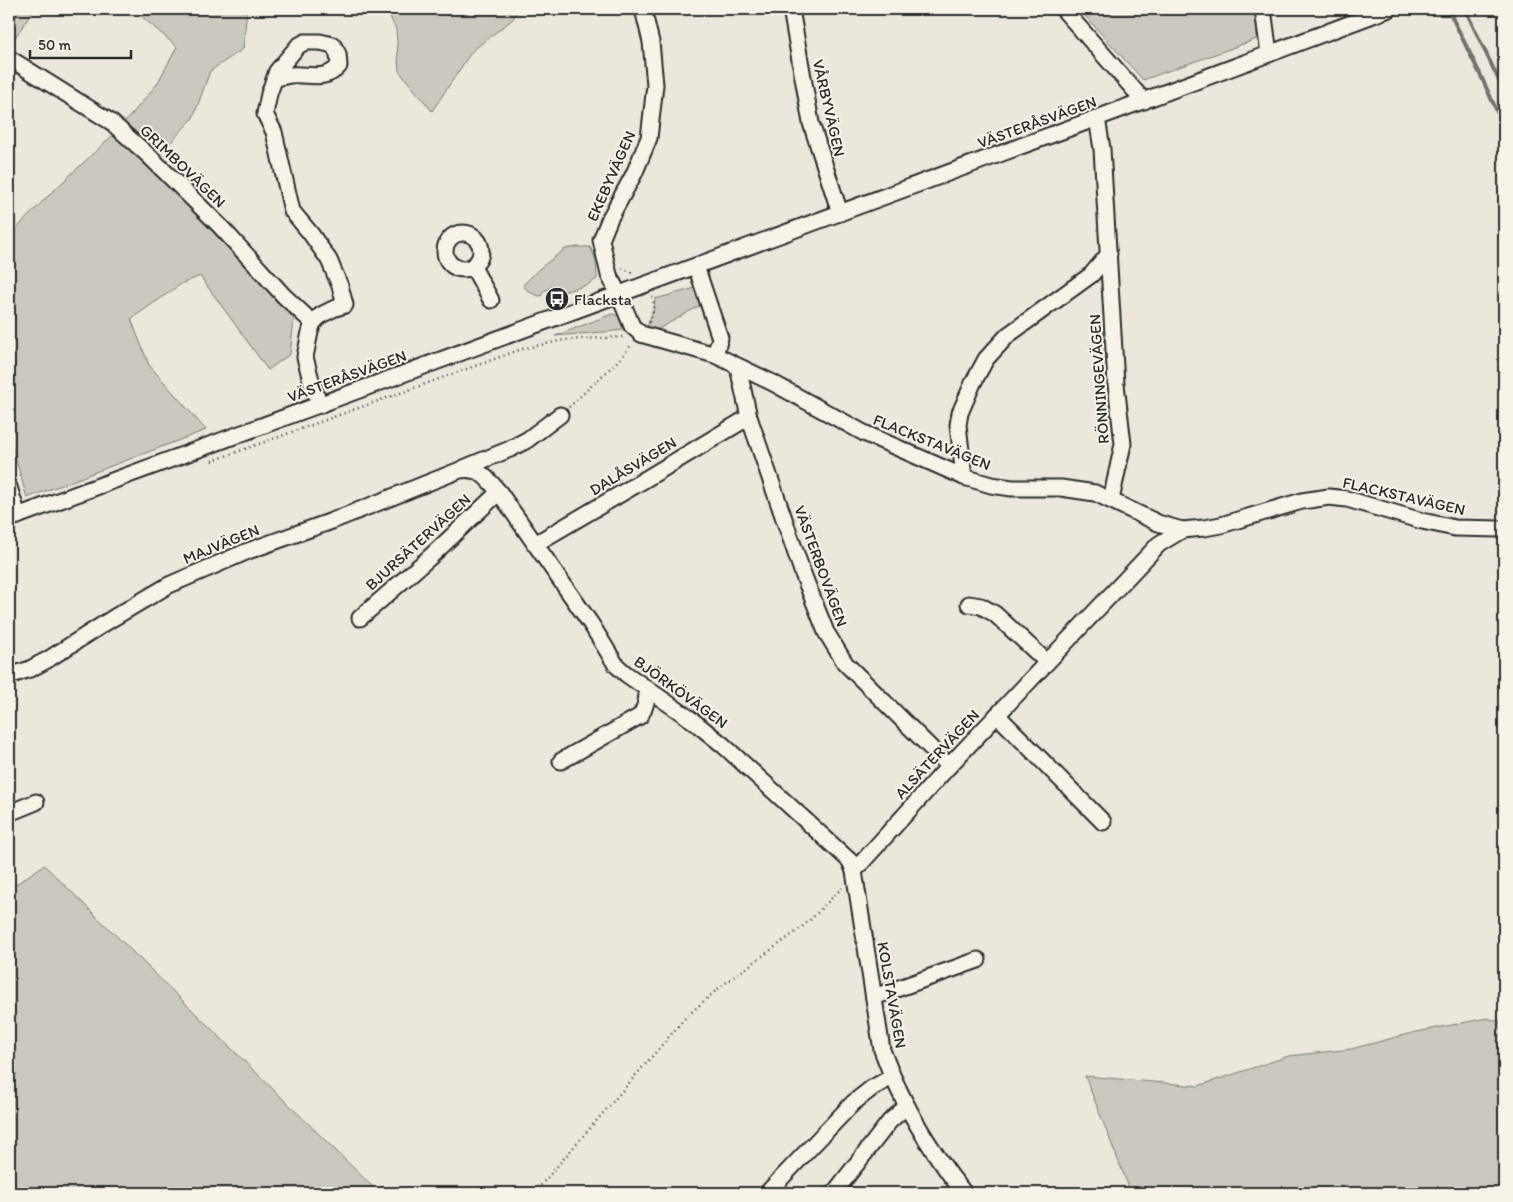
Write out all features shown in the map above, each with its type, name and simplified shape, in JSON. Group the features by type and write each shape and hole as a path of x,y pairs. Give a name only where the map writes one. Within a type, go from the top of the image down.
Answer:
{"street":[{"name":"EKEBYVÄGEN","path":"619,295 609,275 601,240 610,218 634,174 649,138 655,84 651,42 642,9"},
{"name":"VÅRBYVÄGEN","path":"791,9 811,123 840,213"},
{"path":"1063,9 1144,101"},
{"path":"1264,9 1266,36 1270,54"},
{"name":"VÄSTERÅSVÄGEN","path":"14,517 1389,9"},
{"name":"GRIMBOVÄGEN","path":"9,58 111,122 148,155 219,225 284,296 313,323"},
{"path":"275,79 269,94 265,114 274,132 292,211 329,260 340,286 345,305 333,309 313,323 305,356 312,384 320,405"},
{"name":"RÖNNINGEVÄGEN","path":"1098,118 1102,149 1116,384 1123,444 1111,500"},
{"path":"964,478 958,438 960,413 973,382 986,359 1008,335 1091,275 1109,254"},
{"path":"696,266 720,338 715,355"},
{"path":"473,267 491,300"},
{"path":"619,295 636,333"},
{"name":"FLACKSTAVÄGEN","path":"636,333 715,355 773,383 864,433 964,478 1012,488 1061,488 1095,493 1158,523 1182,530 1221,525 1294,503 1329,497 1347,499 1422,521 1455,528 1500,529"},
{"name":"VÄSTERBOVÄGEN","path":"738,367 749,417 802,574 826,632 845,663 949,766"},
{"name":"MAJVÄGEN","path":"9,676 30,669 47,660 169,585 248,551 332,521 510,449 527,440 560,415"},
{"name":"DALÅSVÄGEN","path":"535,544 749,417"},
{"path":"460,470 479,471 498,492"},
{"path":"9,487 14,517"},
{"name":"BJÖRKÖVÄGEN","path":"498,492 590,624 616,665 647,690 692,720 723,744 850,861 854,871"},
{"name":"BJURSÄTERVÄGEN","path":"360,618 498,492"},
{"name":"ALSÄTERVÄGEN","path":"854,871 949,766 1159,544 1182,530"},
{"path":"969,604 981,606 996,614 1047,662"},
{"path":"561,761 640,716 645,709 647,690"},
{"path":"997,715 1102,822"},
{"path":"9,813 36,802"},
{"name":"KOLSTAVÄGEN","path":"854,871 880,1040 892,1076 936,1155 964,1193"},
{"path":"874,996 978,960"},
{"path":"768,1192 853,1103 872,1088 892,1076"},
{"path":"834,1193 885,1127 907,1106"}],"path":[{"path":"206,463 522,349 564,340 628,336 636,333 648,324 653,313 654,301 644,274 630,272 620,266"},
{"path":"560,415 621,358 632,345 636,333"},
{"path":"534,1193 686,1018 720,987 810,920 848,881 854,871"}],"shaded area":[{"path":"9,9 34,9 9,47"},
{"path":"133,9 247,9 243,49 210,71 193,118 158,156 121,127 157,84 177,47"},
{"path":"386,9 518,9 513,19 472,51 432,111 399,71 396,29"},
{"path":"1079,9 1255,9 1257,39 1143,80"},
{"path":"114,134 157,168 271,288 294,320 290,354 268,370 200,276 181,284 131,319 149,365 206,430 27,498 9,436 9,236 50,194"},
{"path":"590,247 595,259 597,279 587,285 556,294 552,287 542,292 542,296 528,291 524,287 523,285 539,269 565,249"},
{"path":"699,287 703,290 699,306 655,331 647,327 654,308 655,299"},
{"path":"612,314 620,318 627,330 555,336"},
{"path":"44,865 379,1193 27,1193 9,1179 9,889"},
{"path":"1487,1018 1504,1023 1504,1193 1131,1193 1085,1076 1198,1086 1289,1056 1351,1049 1412,1033"}],"waterway":[{"path":"1448,9 1504,127"},
{"path":"1465,9 1504,91"}],"place":[{"name":"Flacksta","path":"557,299"}]}
